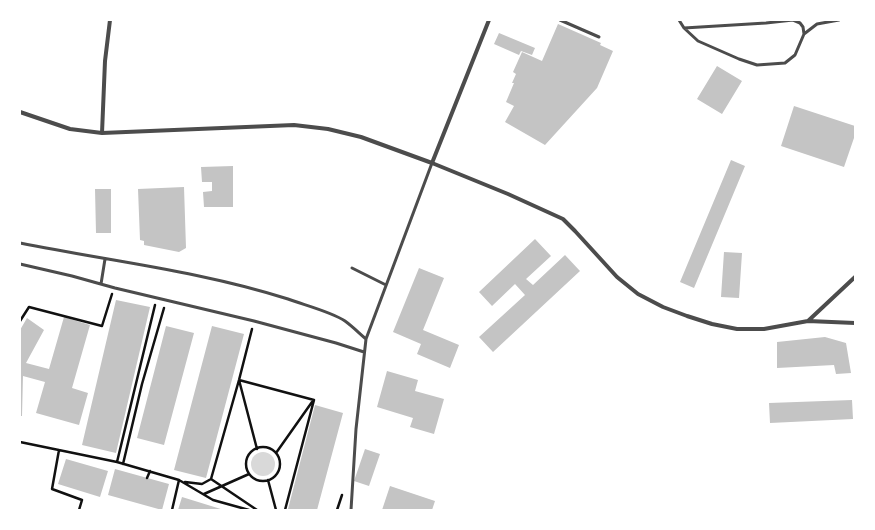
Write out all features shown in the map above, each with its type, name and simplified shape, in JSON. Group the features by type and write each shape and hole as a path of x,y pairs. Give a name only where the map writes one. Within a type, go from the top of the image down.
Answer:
{"street":[{"path":"102,133 105,61 110,20"},
{"path":"432,163 489,20"},
{"path":"20,112 70,129 102,133 294,125 328,129 361,137 432,163 508,194 563,219 617,277 638,294 663,307 712,324 737,329 764,329 808,321 855,323"},
{"path":"808,321 855,277"}],"lane":[{"path":"560,20 599,37"},
{"path":"679,20 684,28 698,41 739,59 757,65 785,63 795,55 804,34 817,24 840,20"},
{"path":"684,28 793,20 800,23 803,27 804,34"},
{"path":"351,510 356,429 366,339 432,163"},
{"path":"20,243 167,269 246,287 344,320 366,339"},
{"path":"100,284 105,259"},
{"path":"20,264 254,321 364,352"},
{"path":"352,268 386,285"}],"path":[{"path":"20,321 29,307 102,326 110,297 115,288"},
{"path":"117,462 157,298"},
{"path":"123,464 142,384 166,300"},
{"path":"183,482 202,484 210,479 239,380 254,321"},
{"path":"239,380 314,400"},
{"path":"239,380 257,448"},
{"path":"276,453 314,400"},
{"path":"285,510 314,400"},
{"path":"20,442 117,462 150,471 179,480 213,500 250,510"},
{"path":"257,448 268,448 276,453 279,461 280,467 276,475 268,480 257,480 249,474 246,462 251,452 257,448"},
{"path":"59,450 52,489 82,500 79,510"},
{"path":"148,478 150,471"},
{"path":"203,494 249,474"},
{"path":"210,479 257,510"},
{"path":"172,510 179,480"},
{"path":"268,480 276,510"}],"shaded area":[{"path":"263,452 268,453 274,459 274,469 268,475 263,476 258,475 252,469 251,464 252,459 258,453"}],"building":[{"path":"558,24 601,43 600,45 613,51 597,88 545,145 505,122 514,106 506,102 514,83 512,83 516,74 513,72 522,52 542,61"},
{"path":"499,33 535,48 532,55 521,51 519,55 494,44"},
{"path":"717,66 742,81 722,114 697,99"},
{"path":"794,106 855,126 855,135 844,167 781,146"},
{"path":"731,160 745,166 694,288 680,282"},
{"path":"233,166 233,207 204,207 203,192 212,191 212,182 202,182 201,167"},
{"path":"184,187 186,248 179,252 144,245 144,241 140,240 138,189"},
{"path":"95,189 111,189 111,233 96,233"},
{"path":"535,239 551,256 526,279 533,285 565,255 580,271 493,352 479,337 525,295 515,284 492,306 479,292"},
{"path":"724,252 742,253 739,298 721,297"},
{"path":"419,268 444,278 423,330 459,345 450,368 417,354 421,344 393,332"},
{"path":"116,300 150,307 116,453 82,445"},
{"path":"64,317 90,325 72,388 88,393 79,425 36,413 45,382 23,376 22,416 20,416 20,330 27,318 44,330 26,363 49,369"},
{"path":"166,326 194,333 164,445 137,438"},
{"path":"212,326 244,334 206,478 174,470"},
{"path":"825,337 846,343 851,373 836,374 834,365 777,368 777,342"},
{"path":"387,371 418,380 415,391 444,399 434,434 410,427 413,418 377,407"},
{"path":"852,400 853,419 770,423 769,403"},
{"path":"315,405 343,413 317,510 292,510 288,509"},
{"path":"365,449 380,454 369,486 354,481"},
{"path":"66,459 108,471 100,497 58,484"},
{"path":"115,469 169,484 162,510 108,495"},
{"path":"390,486 435,501 432,510 382,510"},
{"path":"182,497 224,510 178,510"}]}
